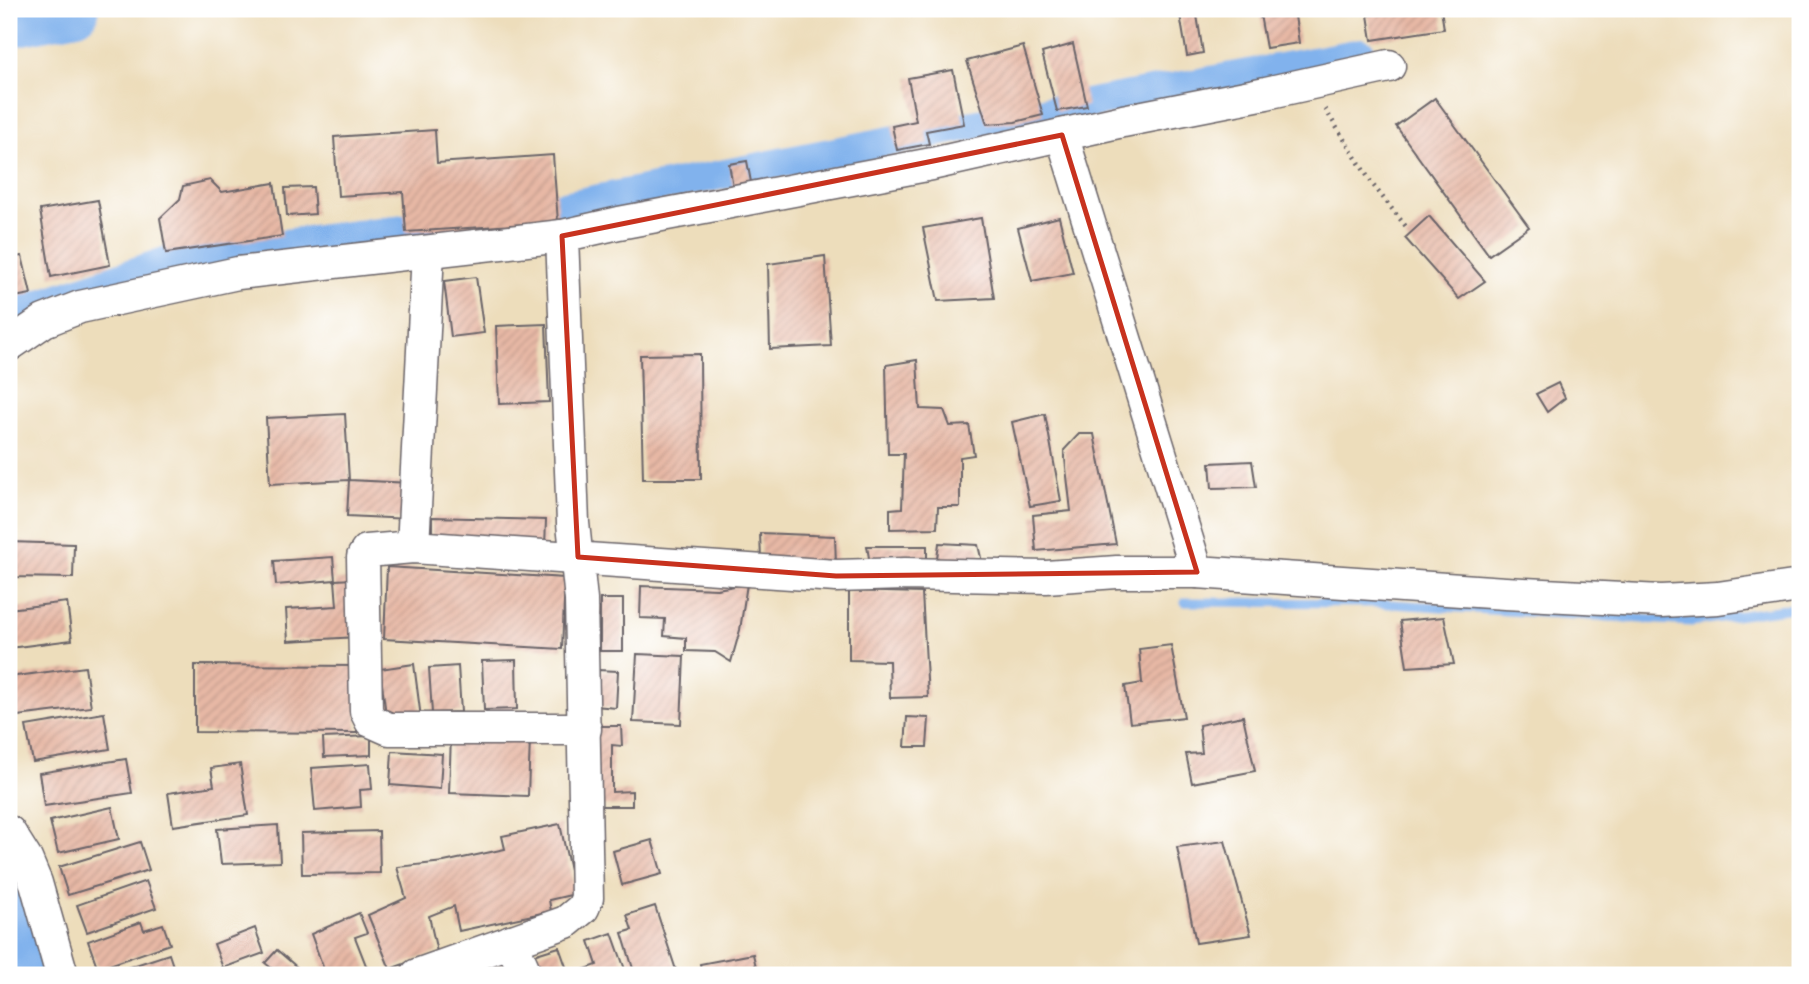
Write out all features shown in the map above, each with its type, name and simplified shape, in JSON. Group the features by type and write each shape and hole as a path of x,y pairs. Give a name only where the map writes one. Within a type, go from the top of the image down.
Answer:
{"street":[{"path":"9,345 44,321 93,304 238,272 562,236 932,164 1389,66"},
{"path":"1062,135 1197,572"},
{"path":"417,975 566,922 583,908 587,898 585,729 578,557 573,523 562,236"},
{"path":"413,547 428,252"},
{"path":"585,729 389,729 371,721 366,711 363,557 368,551 378,548 413,547 836,576 905,574 1046,578 1117,572 1197,572 1661,601 1718,597 1800,586"},
{"path":"9,832 26,859 36,883 62,975"},
{"path":"511,941 526,975"}],"path":[{"path":"1311,83 1336,129 1373,185 1408,229"}],"highlighted area":[{"path":"1062,135 1197,572 836,576 578,557 562,236"}],"building":[{"path":"1179,9 1196,9 1203,53 1187,56"},
{"path":"1259,9 1294,9 1299,43 1266,48"},
{"path":"1367,9 1441,9 1444,29 1372,40"},
{"path":"1073,44 1087,106 1057,111 1042,53"},
{"path":"1023,46 1043,115 1015,122 987,124 967,61"},
{"path":"953,70 964,124 926,131 929,144 897,150 892,126 916,121 908,78"},
{"path":"1435,98 1529,227 1489,255 1396,126"},
{"path":"435,130 437,163 553,155 558,222 406,232 403,192 338,196 334,137"},
{"path":"747,161 751,182 733,186 729,164"},
{"path":"210,180 222,192 274,183 282,236 166,253 160,218 180,199 183,186"},
{"path":"313,187 315,214 287,216 285,188"},
{"path":"98,200 110,265 51,277 40,210"},
{"path":"1429,216 1485,281 1459,299 1405,238"},
{"path":"1059,217 1073,273 1032,281 1018,228"},
{"path":"981,218 994,298 938,301 923,228"},
{"path":"22,256 31,294 9,298 9,258"},
{"path":"825,256 831,346 770,349 768,264"},
{"path":"476,277 484,333 451,337 444,281"},
{"path":"546,324 549,402 499,404 496,326"},
{"path":"700,354 701,479 643,479 640,355"},
{"path":"917,360 920,409 944,410 950,426 969,425 974,455 960,457 960,507 938,507 937,528 890,529 890,509 902,508 904,454 888,454 886,365"},
{"path":"1558,383 1565,398 1547,412 1536,394"},
{"path":"345,414 349,480 270,484 266,418"},
{"path":"1045,414 1061,501 1030,506 1012,422"},
{"path":"1079,434 1094,434 1116,544 1036,551 1033,515 1071,511 1064,450"},
{"path":"1252,461 1256,487 1212,488 1210,463"},
{"path":"349,480 411,483 409,519 347,516"},
{"path":"432,517 546,520 545,547 432,545"},
{"path":"760,533 835,536 836,565 761,560"},
{"path":"9,542 74,544 73,578 9,577"},
{"path":"939,543 978,545 983,566 936,567"},
{"path":"867,546 927,546 927,564 870,564"},
{"path":"333,557 335,580 276,585 274,561"},
{"path":"387,567 565,578 562,649 384,639"},
{"path":"353,579 357,637 288,641 286,609 337,606 335,580"},
{"path":"747,584 740,630 731,662 715,652 686,651 686,638 664,636 665,619 640,618 641,586 717,589"},
{"path":"849,591 922,593 928,697 890,698 889,661 849,660"},
{"path":"600,599 623,599 623,651 600,651"},
{"path":"67,602 72,640 9,648 9,609"},
{"path":"1444,617 1454,664 1407,667 1400,621"},
{"path":"1171,645 1184,717 1130,723 1125,686 1142,683 1139,649"},
{"path":"637,654 684,656 681,724 633,722"},
{"path":"516,660 517,709 484,710 482,661"},
{"path":"414,664 421,718 387,722 380,669"},
{"path":"195,665 357,666 357,733 195,732"},
{"path":"458,666 461,712 432,713 429,668"},
{"path":"85,667 91,707 9,717 9,677"},
{"path":"597,670 618,671 616,708 595,706"},
{"path":"104,713 110,749 33,762 26,726"},
{"path":"1243,716 1255,771 1192,783 1186,754 1202,753 1199,725"},
{"path":"907,717 929,718 927,747 905,747"},
{"path":"592,726 621,726 622,746 612,745 612,792 632,791 632,806 594,806"},
{"path":"371,736 371,755 324,757 323,738"},
{"path":"451,736 530,738 528,796 449,793"},
{"path":"392,751 442,754 440,789 390,785"},
{"path":"126,759 132,793 44,806 39,773"},
{"path":"240,764 248,815 173,826 168,793 214,786 211,768"},
{"path":"370,764 372,789 360,790 361,807 315,811 311,768"},
{"path":"112,807 119,839 58,853 50,821"},
{"path":"560,824 575,894 549,900 551,911 459,931 454,906 429,916 437,952 390,969 368,915 406,898 397,867 444,862 505,849 502,836"},
{"path":"278,825 280,862 221,864 217,829"},
{"path":"379,831 380,873 302,874 301,833"},
{"path":"652,840 662,874 622,885 613,851"},
{"path":"1225,841 1251,935 1196,943 1177,847"},
{"path":"140,842 149,870 68,895 59,867"},
{"path":"146,881 156,908 87,932 77,905"},
{"path":"655,906 676,970 661,975 635,975 622,933 632,930 627,915"},
{"path":"359,913 367,933 355,937 367,968 347,975 326,975 311,934"},
{"path":"141,922 144,930 163,924 170,944 98,969 88,941"},
{"path":"255,928 264,953 223,968 214,944"},
{"path":"612,933 627,975 569,975 597,965 589,941"},
{"path":"559,947 569,975 536,975 530,956"},
{"path":"277,950 306,975 280,975 265,963"},
{"path":"169,954 176,975 105,975"},
{"path":"753,954 758,975 702,975 700,964"},
{"path":"515,965 520,975 490,975"}],"waterway":[{"path":"9,22 74,9"},
{"path":"519,215 941,131 1361,53"},
{"path":"9,315 180,257 445,224"},
{"path":"1185,602 1374,603 1691,622 1800,607"},
{"path":"9,901 36,975"}]}
